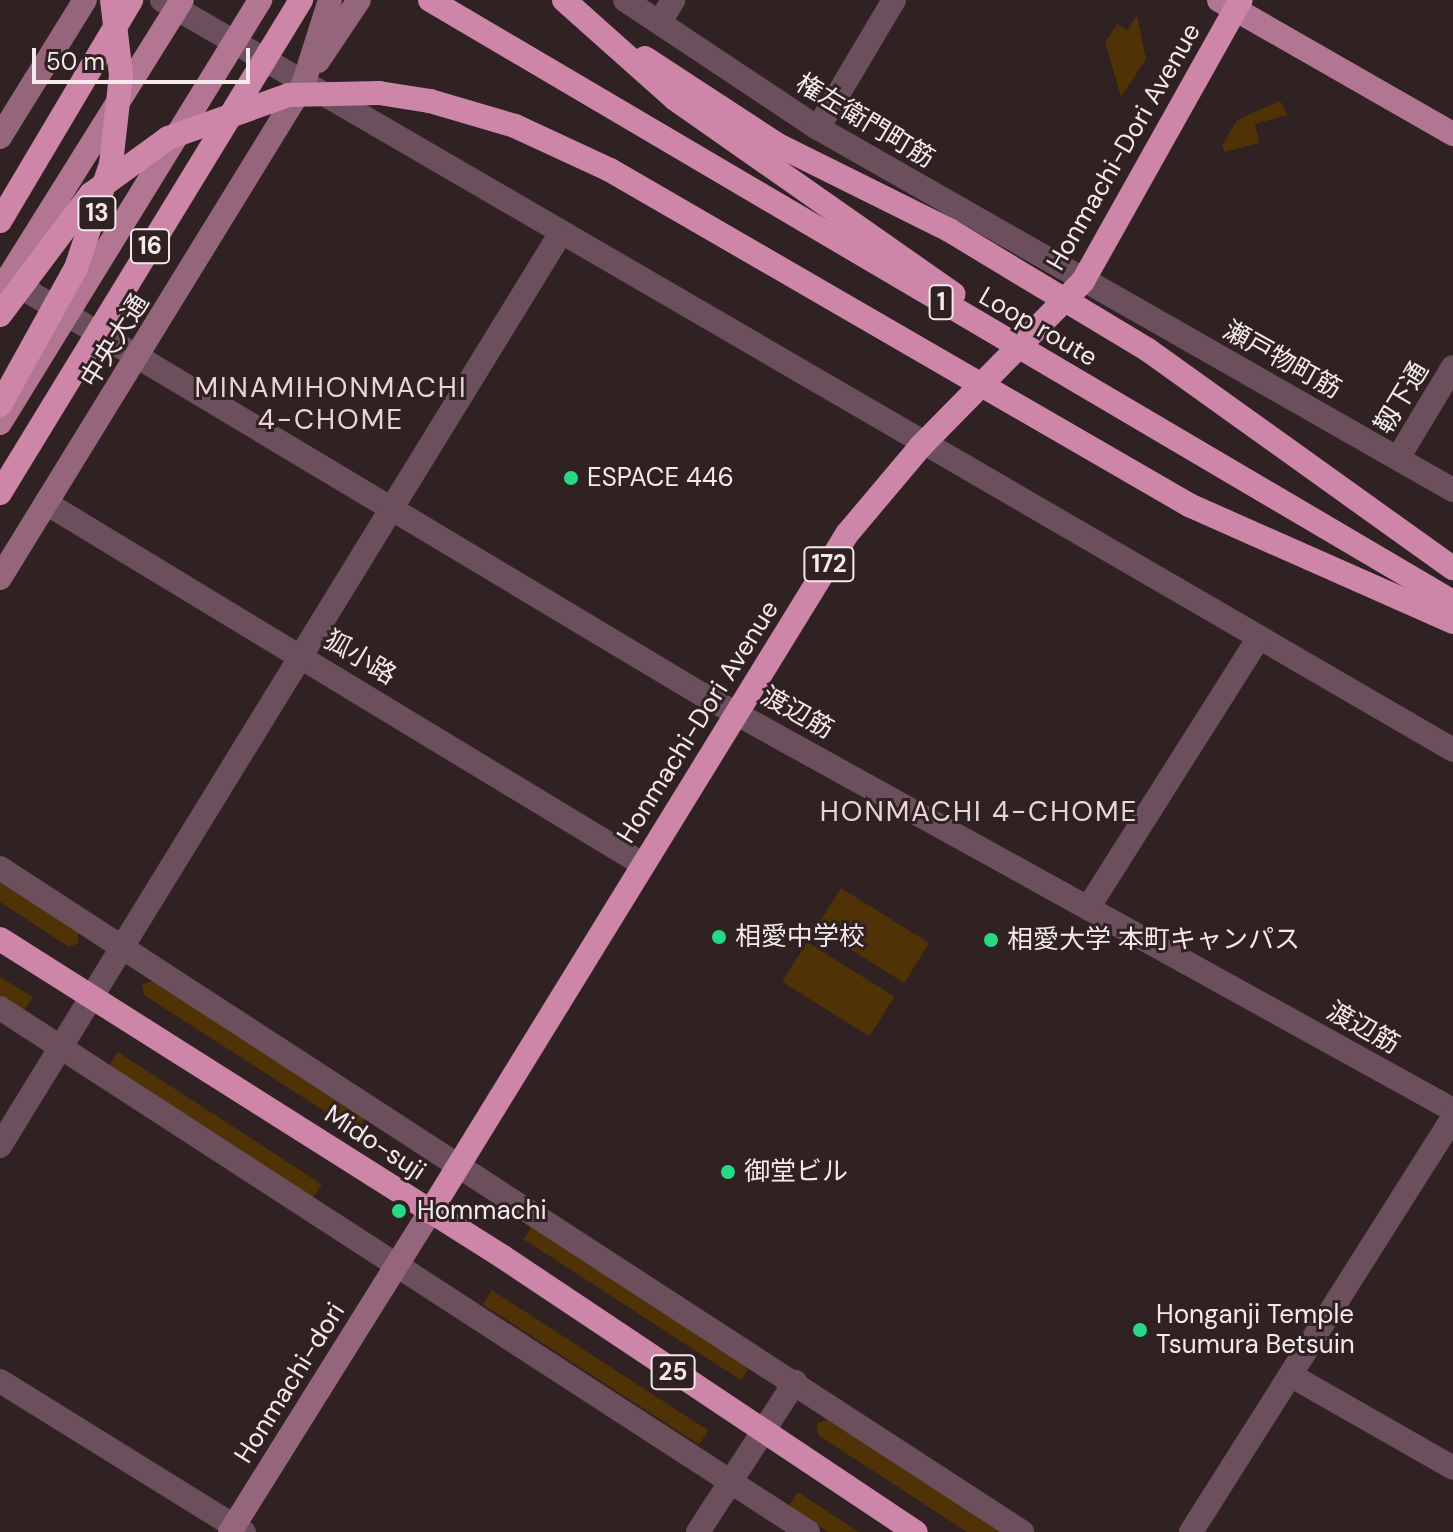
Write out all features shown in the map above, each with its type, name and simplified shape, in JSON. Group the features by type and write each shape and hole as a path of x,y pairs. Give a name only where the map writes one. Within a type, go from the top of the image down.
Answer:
{"highway":[{"name":"13","path":"0,405 76,268 111,164 121,75 112,0"},
{"path":"0,221 131,0"},
{"name":"16","path":"0,493 301,0"},
{"name":"Loop route","path":"430,0 1453,602"},
{"path":"550,0 778,145 949,230 1148,350 1453,568"},
{"path":"564,0 675,99 1077,382"},
{"name":"Honmachi-Dori Avenue","path":"430,1212 847,534 921,446 1083,281 1232,3"},
{"name":"1","path":"0,315 91,194 168,138 289,95 379,93 430,101 515,126 610,170 1189,505 1453,622"},
{"name":"Mido-suji","path":"0,939 430,1212 916,1532"}],"main road":[{"path":"0,291 182,0"},
{"path":"0,423 260,0"},
{"path":"1232,3 1453,134"}],"street":[{"path":"0,137 85,0"},
{"path":"162,0 559,236 1257,641 1453,750"},
{"name":"中央大通","path":"0,578 140,357 303,85 330,0"},
{"path":"303,85 359,0"},
{"name":"権左衛門町筋","path":"625,0 818,128 1083,281"},
{"path":"660,22 673,0"},
{"path":"818,128 894,0"},
{"path":"0,1146 126,950 301,656 559,236"},
{"name":"渡辺筋","path":"0,274 391,511 737,712 1453,1110"},
{"name":"瀬戸物町筋","path":"1083,281 1453,490"},
{"name":"靱下通","path":"1398,458 1453,367"},
{"name":"狐小路","path":"46,503 642,864"},
{"path":"1088,908 1257,641"},
{"path":"0,868 461,1162 1022,1532"},
{"path":"0,1008 398,1263 808,1532"},
{"path":"1191,1532 1453,1118"},
{"name":"Honmachi-Dori Avenue","path":"398,1263 430,1212"},
{"name":"Honmachi-dori","path":"236,1530 398,1263"},
{"path":"1292,1376 1453,1468"},
{"path":"0,1381 236,1530"},
{"path":"698,1532 795,1382"}],"shaded area":[{"path":"1137,15 1146,59 1121,97 1105,42 1117,24 1128,30"},
{"path":"1280,101 1288,115 1255,124 1259,143 1225,152 1222,146 1237,120"},
{"path":"0,882 78,931 78,943 69,947 0,902"},
{"path":"841,888 929,943 904,983 816,928"},
{"path":"807,942 894,997 869,1036 782,982"},
{"path":"0,977 33,997 24,1011 0,996"},
{"path":"153,981 366,1116 357,1132 144,995 142,984"},
{"path":"118,1052 322,1184 313,1198 109,1065"},
{"path":"533,1225 750,1366 741,1380 524,1239"},
{"path":"492,1290 708,1431 699,1445 483,1304"},
{"path":"828,1420 1001,1532 967,1532 818,1435 817,1423"},
{"path":"798,1492 859,1532 828,1532 789,1506"}],"place":[{"name":"ESPACE 446","path":"571,478"},
{"name":"相愛中学校","path":"719,937"},
{"name":"相愛大学 本町キャンパス","path":"991,940"},
{"name":"御堂ビル","path":"728,1172"},
{"name":"Hommachi","path":"399,1211"},
{"name":"Honganji Temple Tsumura Betsuin","path":"1140,1330"}],"district":[{"name":"MINAMIHONMACHI 4-CHOME","path":"331,404"},
{"name":"HONMACHI 4-CHOME","path":"979,812"}]}
